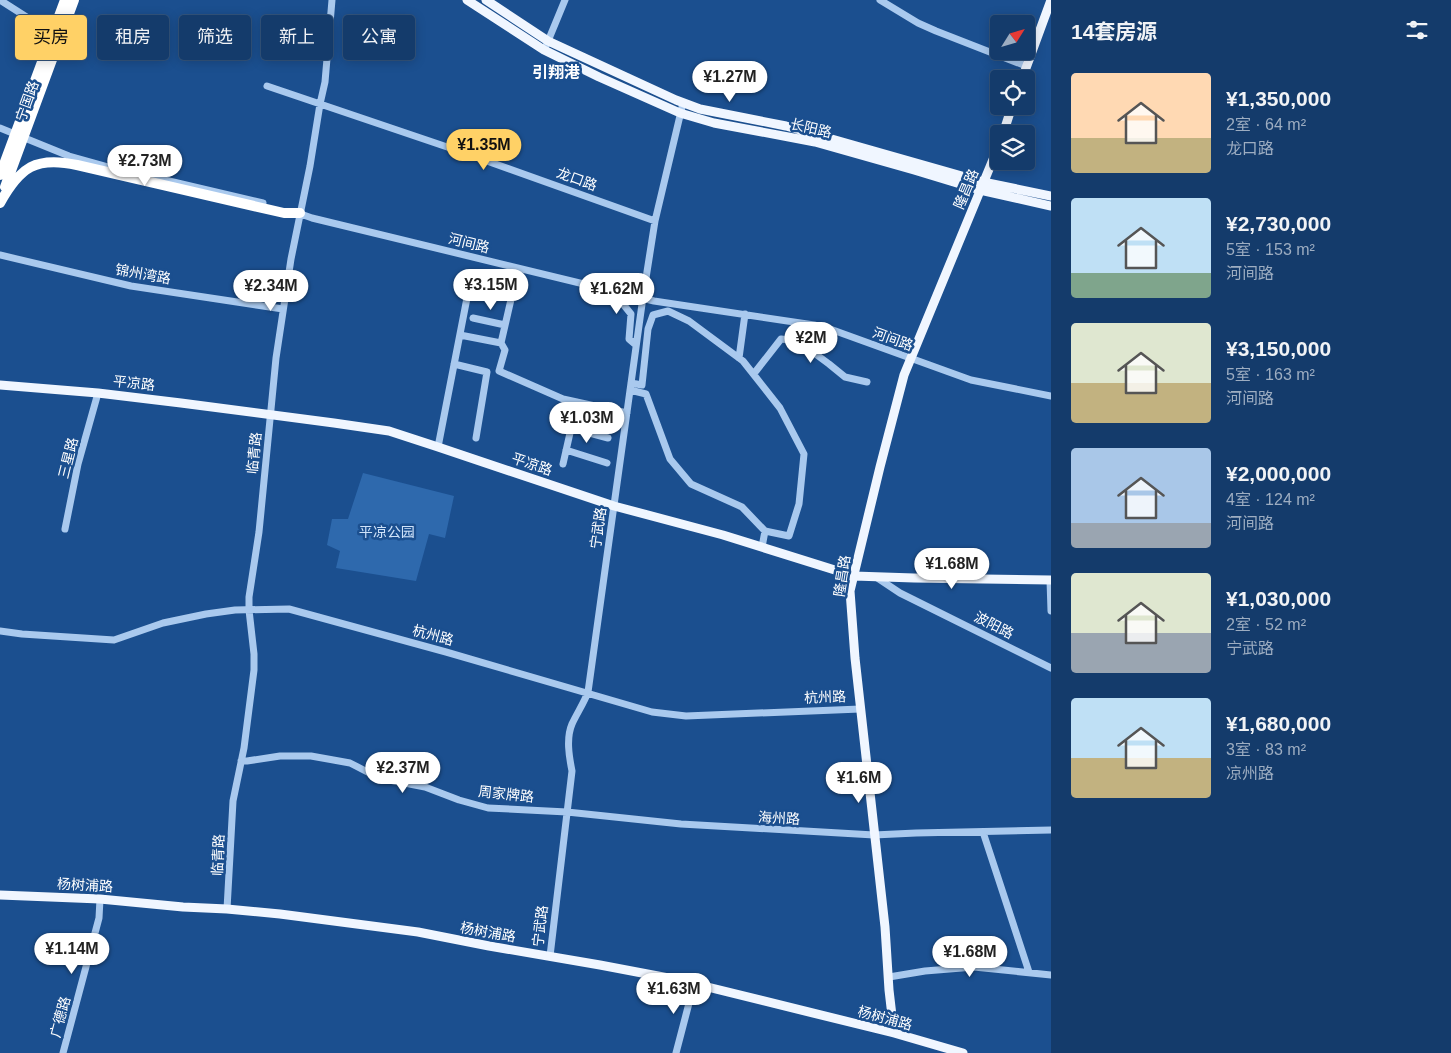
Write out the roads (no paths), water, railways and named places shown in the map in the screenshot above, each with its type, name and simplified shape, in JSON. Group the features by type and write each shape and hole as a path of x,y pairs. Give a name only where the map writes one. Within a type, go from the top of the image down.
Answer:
{"highway":[{"path":"0,175 64,0"},
{"path":"0,201 76,0"},
{"path":"0,201 21,173 36,165 54,162 77,165 284,213 300,213"}],"main road":[{"name":"宁国路","path":"57,15 64,0"},
{"name":"宁国路","path":"0,211 76,0"},
{"name":"长阳路","path":"467,0 544,50 680,112 714,123 815,142 914,170 982,186 1051,196"},
{"name":"长阳路","path":"486,0 548,41 683,103 722,114 786,126 1051,206"},
{"path":"1025,70 1051,0"},
{"name":"宁国路","path":"0,164 39,60"},
{"name":"隆昌路","path":"894,1034 885,927 860,709 850,596 899,391 910,359 990,167"},
{"name":"平凉路","path":"0,385 98,393 389,432 614,506 713,532 854,576 1051,580"},
{"name":"杨树浦路","path":"0,895 100,899 280,914 418,932 694,984 963,1053"}],"street":[{"path":"0,0 23,15"},
{"name":"临青路","path":"227,910 233,801 247,728 254,670 254,648 248,610 259,532 276,358 291,259 325,82 332,0"},
{"path":"544,50 565,0"},
{"path":"880,0 918,23 1026,66"},
{"name":"龙口路","path":"267,86 459,151 655,221"},
{"name":"宁武路","path":"550,956 572,771 570,734 572,725 588,692 655,221 683,103"},
{"name":"河间路","path":"0,128 69,156 107,167 256,201 312,218 654,301 814,325 971,380 1051,396"},
{"name":"锦州湾路","path":"0,255 130,286 283,309"},
{"path":"500,343 515,282"},
{"path":"602,289 601,295 618,299 631,314 629,340 636,345"},
{"path":"438,447 467,298"},
{"path":"668,311 689,321 743,361 780,408 804,454 799,504 789,536 765,531 742,507 691,484 670,459 646,394 630,387 642,385 648,329 653,315 668,311"},
{"path":"739,358 745,314"},
{"path":"474,318 505,324"},
{"path":"460,335 500,343 505,350 499,370 563,399 627,413"},
{"path":"756,371 781,339 798,341 829,364 844,378 867,382"},
{"path":"454,364 487,372 476,438"},
{"name":"三星路","path":"65,529 78,464 98,393"},
{"path":"563,464 577,402"},
{"path":"572,428 608,438"},
{"path":"566,450 607,463"},
{"path":"762,547 765,531"},
{"name":"波阳路","path":"873,576 900,593 1051,668"},
{"path":"1051,580 1051,611"},
{"name":"杭州路","path":"0,631 37,636 114,640 163,622 235,610 289,609 588,692 652,712 686,716 860,709"},
{"name":"周家牌路","path":"241,761 280,756 311,756 350,764 379,778 425,786 459,800 488,808 567,812"},
{"name":"海州路","path":"567,812 709,826 874,836 1051,830"},
{"path":"983,832 1029,972"},
{"name":"广德路","path":"63,1053 99,918 100,899"},
{"path":"889,977 965,967 1051,975"},
{"path":"676,1053 694,984"}],"district":[{"name":"引翔港","path":"556,72"}],"park label":[{"name":"平凉公园","path":"387,532"}]}
